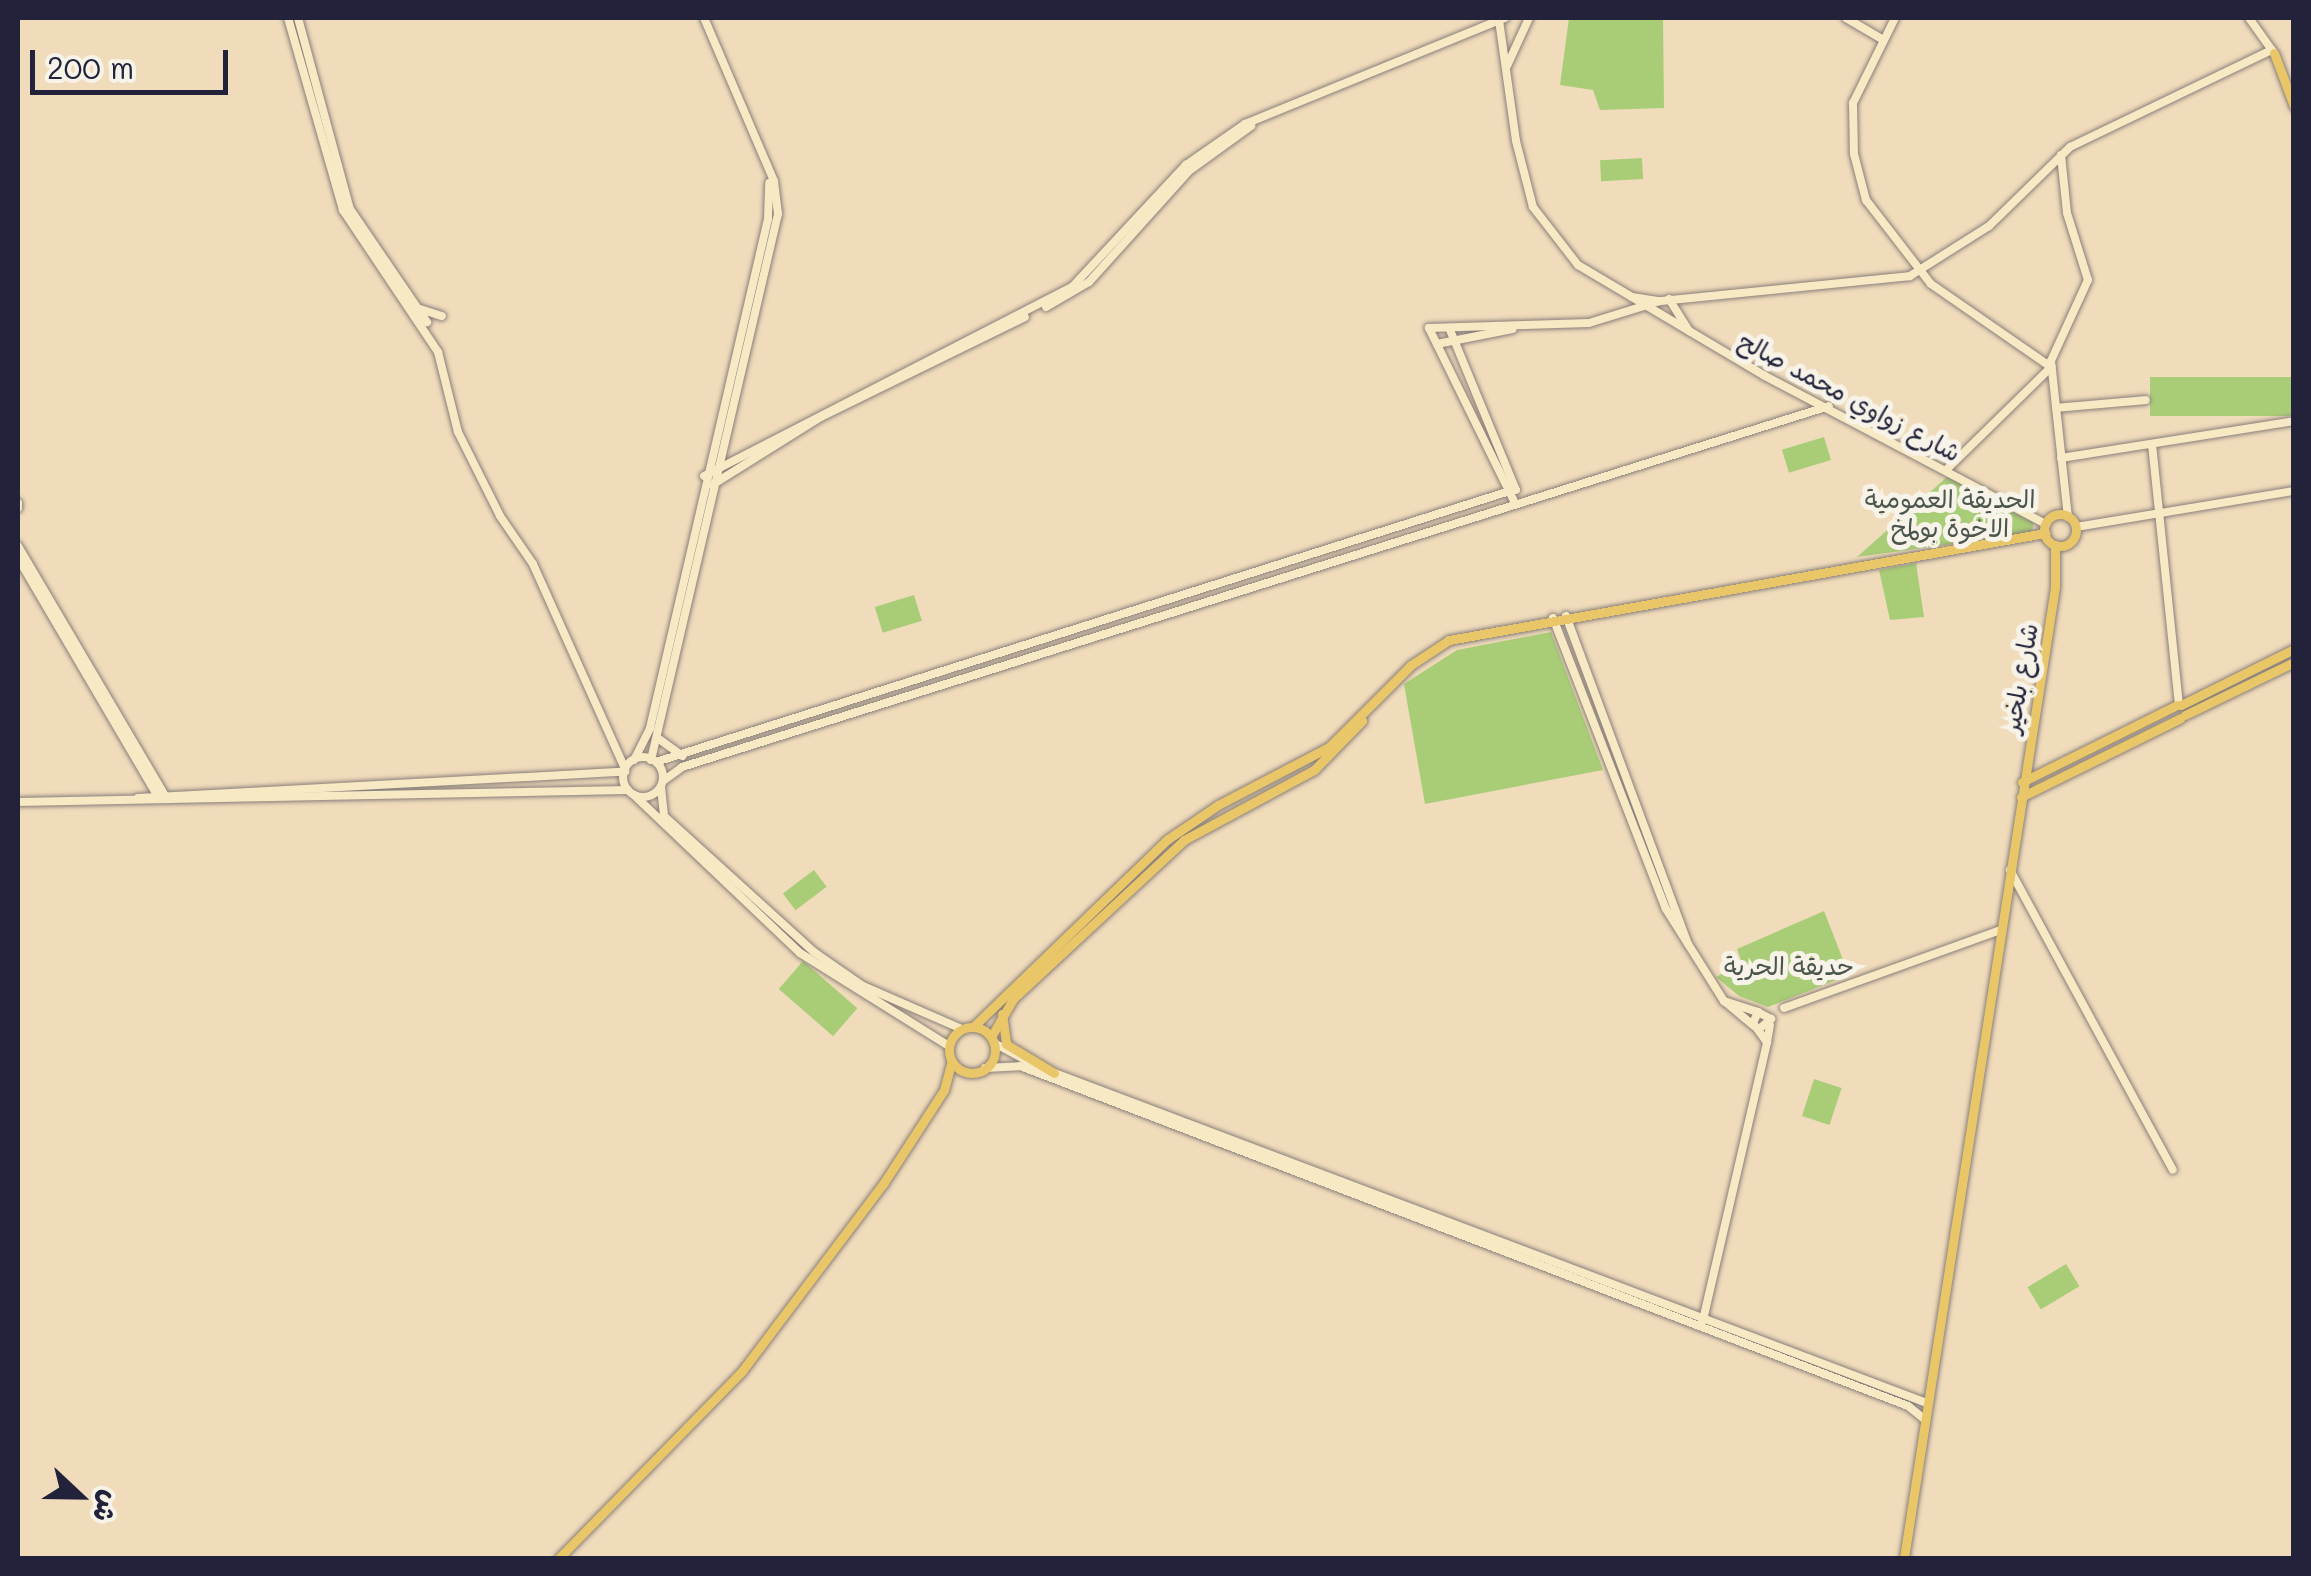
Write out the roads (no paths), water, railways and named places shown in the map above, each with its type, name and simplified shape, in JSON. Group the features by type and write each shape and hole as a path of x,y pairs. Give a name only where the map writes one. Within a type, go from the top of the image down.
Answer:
{"main road":[{"path":"2273,52 2294,106"},
{"path":"559,1558 742,1371 855,1224 944,1090 952,1061 949,1046 1180,830 1319,754 1434,647 1479,631 2046,529 2068,516 2076,527"},
{"name":"شارع بلخير","path":"1904,1558 2025,760 2058,566 2076,527"},
{"path":"2046,529 2054,545 2066,545"},
{"name":"شارع بلخير","path":"2054,545 2058,566"},
{"path":"2021,796 2294,648"},
{"path":"2022,782 2294,662"},
{"path":"944,1090 985,1068 1004,1009 1184,840 1314,770 1355,734 1366,714"},
{"path":"2025,760 2040,773 2043,786"},
{"path":"1004,1009 1006,1044 1054,1072"},
{"path":"967,1028 992,1040"},
{"path":"952,1061 972,1073"}],"street":[{"path":"288,18 342,210 438,352 458,432 500,516 533,564 631,792 800,953 949,1046"},
{"path":"298,18 350,209 426,322"},
{"path":"18,802 625,771 650,728 768,220 769,173 704,18"},
{"path":"1507,66 1529,18"},
{"path":"1846,18 1882,39"},
{"path":"1895,18 1853,103 1854,154 1873,212 1922,272 2051,368 2068,516"},
{"path":"1619,315 1618,292 1658,301 1689,299 1890,281 1922,272 1989,226 2061,154 2273,52 2249,18"},
{"path":"709,476 800,421 1073,286 1186,165 1274,107 1502,19"},
{"name":"شارع زواوي محمد صالح","path":"1502,19 1516,141 1534,207 1578,264 1644,308 1947,469 2046,529"},
{"path":"2286,86 2294,74"},
{"path":"712,485 821,417 1083,287 1188,171 1274,107"},
{"path":"1947,469 2051,368 2088,290 2067,214 2061,154"},
{"path":"1666,320 1689,299"},
{"path":"1669,300 1689,330"},
{"path":"1513,490 1430,328 1527,325 1619,315 1658,301"},
{"path":"420,309 442,316"},
{"path":"1437,344 1458,345 1527,325"},
{"path":"1450,330 1517,500"},
{"path":"1785,416 1798,399 1794,389"},
{"path":"2056,408 2146,400"},
{"path":"162,797 631,792 649,796 682,767 1517,500 1785,416 1829,406"},
{"path":"2061,458 2294,421"},
{"path":"2152,444 2180,710"},
{"path":"709,476 712,485 657,732 654,761 662,784 664,816 814,952 863,986 967,1028"},
{"path":"634,760 686,756 1513,490"},
{"path":"2076,527 2294,491"},
{"path":"18,546 162,797"},
{"path":"18,558 162,797"},
{"path":"1566,616 1689,948"},
{"path":"1552,618 1666,910 1724,1001 1757,1027 1767,1042"},
{"path":"657,732 661,746 686,756"},
{"path":"2010,870 2173,1170"},
{"path":"1757,1027 1784,1008 2001,930"},
{"path":"1724,1001 1767,1018"},
{"path":"1757,1027 1767,1018"},
{"path":"1703,1320 1767,1042 1767,1018"},
{"path":"992,1040 1054,1072 1927,1404"},
{"path":"985,1068 1020,1066 1908,1406 1924,1419"}],"park label":[{"name":"الحديقة العمومية الاخوة بولمخ","path":"1950,514"},
{"name":"حديقة الحرية","path":"1789,965"}]}
